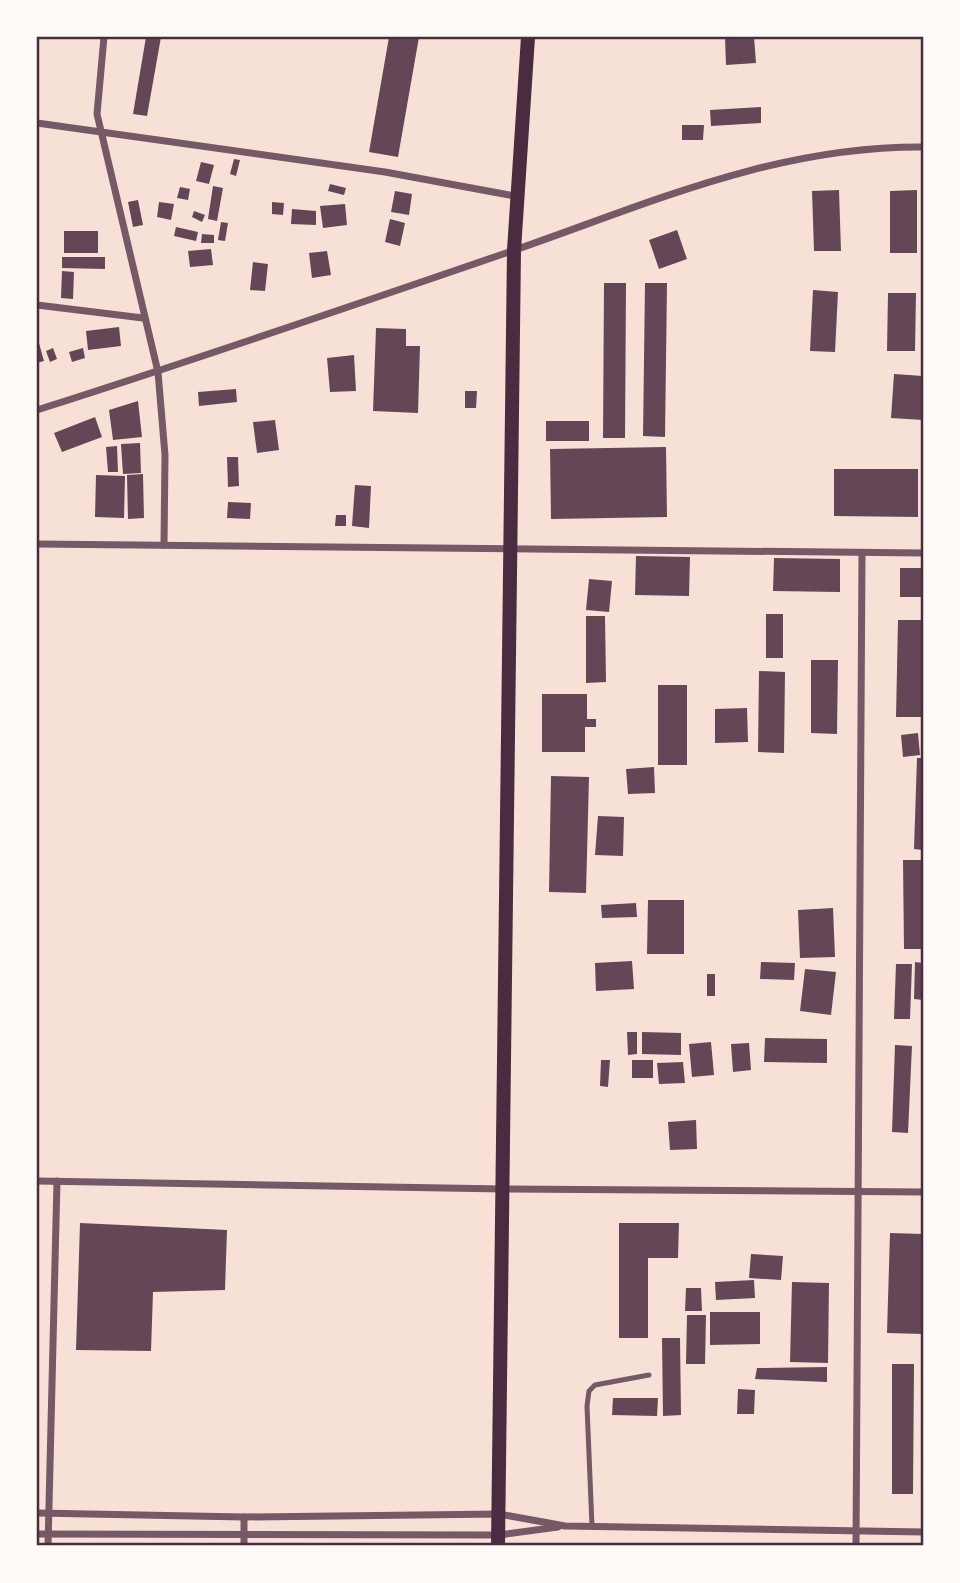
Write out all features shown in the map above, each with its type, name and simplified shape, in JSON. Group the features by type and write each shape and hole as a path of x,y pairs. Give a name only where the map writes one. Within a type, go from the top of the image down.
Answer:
{"main road":[{"path":"498,1541 515,196 528,37"}],"street":[{"path":"104,37 97,94 100,131 158,372 165,455 164,545"},
{"path":"37,123 385,172 515,196"},
{"path":"37,411 514,250 615,212 749,170 870,147 923,147"},
{"path":"37,305 143,318"},
{"path":"37,544 923,553"},
{"path":"856,1546 861,1191 862,553"},
{"path":"37,1181 503,1189 923,1192"},
{"path":"48,1546 57,1181"},
{"path":"37,1513 244,1517 499,1514 565,1526 923,1532"},
{"path":"244,1517 244,1546"},
{"path":"37,1534 498,1541 565,1526"}],"lane":[{"path":"592,1526 587,1406 589,1391 594,1385 649,1375"}],"building":[{"path":"146,37 161,37 147,116 133,114"},
{"path":"389,37 419,37 398,157 369,152"},
{"path":"725,37 754,37 756,63 726,65"},
{"path":"761,107 761,123 711,126 710,110"},
{"path":"682,125 704,125 703,140 682,140"},
{"path":"234,159 240,160 236,176 230,174"},
{"path":"201,162 214,165 209,184 196,181"},
{"path":"330,184 346,188 344,195 328,191"},
{"path":"213,186 223,188 217,221 208,219"},
{"path":"180,187 190,189 188,200 177,198"},
{"path":"839,190 841,251 814,251 812,191"},
{"path":"917,190 917,253 890,253 890,191"},
{"path":"395,191 412,194 409,215 391,212"},
{"path":"138,200 143,225 133,227 128,202"},
{"path":"159,202 174,204 171,220 157,217"},
{"path":"272,202 284,203 283,215 272,214"},
{"path":"345,204 347,225 323,228 320,206"},
{"path":"292,209 316,211 316,225 291,224"},
{"path":"194,211 205,215 202,222 192,217"},
{"path":"390,219 405,223 400,246 385,242"},
{"path":"221,222 228,223 225,241 218,240"},
{"path":"176,227 198,232 196,241 174,236"},
{"path":"677,230 687,259 659,269 649,240"},
{"path":"64,231 98,231 98,253 64,253"},
{"path":"202,234 214,235 214,243 201,243"},
{"path":"211,249 213,265 190,267 188,251"},
{"path":"327,251 331,275 312,278 309,253"},
{"path":"62,257 105,257 105,269 62,268"},
{"path":"253,262 268,264 265,291 250,290"},
{"path":"62,271 74,272 73,299 61,298"},
{"path":"604,283 626,283 625,438 603,438"},
{"path":"645,283 667,283 665,437 643,436"},
{"path":"813,290 838,292 835,352 810,351"},
{"path":"888,293 916,293 915,351 887,351"},
{"path":"119,327 121,346 88,350 86,331"},
{"path":"376,328 406,329 406,346 420,346 418,413 373,411"},
{"path":"37,336 44,361 37,363"},
{"path":"53,348 57,359 50,362 46,351"},
{"path":"83,348 85,358 72,362 69,352"},
{"path":"354,355 356,391 330,392 327,358"},
{"path":"894,374 923,376 923,420 891,418"},
{"path":"236,389 237,402 199,406 198,392"},
{"path":"465,391 477,391 476,408 465,408"},
{"path":"138,401 142,437 113,440 109,410"},
{"path":"95,417 102,437 62,452 54,433"},
{"path":"275,420 279,450 257,453 253,422"},
{"path":"546,421 589,421 589,441 546,441"},
{"path":"140,443 141,473 123,474 121,444"},
{"path":"117,446 118,472 108,472 106,447"},
{"path":"666,447 667,517 551,519 550,449"},
{"path":"227,457 238,457 239,486 228,487"},
{"path":"834,469 918,469 918,517 834,516"},
{"path":"143,474 144,518 128,519 127,475"},
{"path":"96,475 125,476 124,518 95,517"},
{"path":"355,485 371,486 369,528 352,526"},
{"path":"228,502 251,503 250,519 227,518"},
{"path":"336,515 346,515 346,526 335,526"},
{"path":"636,556 690,557 689,596 635,595"},
{"path":"774,558 840,559 840,592 773,591"},
{"path":"900,568 923,568 923,597 900,597"},
{"path":"589,579 612,581 609,612 586,610"},
{"path":"766,614 783,614 783,658 766,658"},
{"path":"586,616 605,616 606,682 586,683"},
{"path":"898,620 923,620 923,717 896,717"},
{"path":"811,660 838,660 837,734 811,733"},
{"path":"759,671 785,672 784,753 758,752"},
{"path":"658,685 687,685 687,765 658,765"},
{"path":"542,694 587,694 587,719 596,719 596,727 585,727 585,752 542,752"},
{"path":"747,708 748,742 715,743 715,709"},
{"path":"918,733 920,755 903,757 901,735"},
{"path":"917,758 923,758 923,850 914,849"},
{"path":"654,767 655,793 628,794 626,769"},
{"path":"551,776 589,777 586,893 549,892"},
{"path":"598,816 624,817 623,856 595,855"},
{"path":"903,860 923,860 923,949 904,949"},
{"path":"648,900 684,900 684,954 647,954"},
{"path":"636,903 637,917 602,918 601,905"},
{"path":"833,908 835,957 800,958 798,910"},
{"path":"632,961 634,989 596,991 595,963"},
{"path":"761,962 795,963 794,980 760,979"},
{"path":"915,962 923,963 923,1000 914,999"},
{"path":"896,964 912,964 910,1019 894,1019"},
{"path":"805,969 836,972 831,1015 800,1011"},
{"path":"707,974 715,974 715,996 707,996"},
{"path":"627,1032 637,1032 637,1054 628,1055"},
{"path":"642,1032 681,1033 681,1055 642,1054"},
{"path":"765,1038 827,1039 827,1063 764,1062"},
{"path":"711,1042 714,1075 692,1077 689,1044"},
{"path":"749,1043 751,1070 733,1072 731,1044"},
{"path":"895,1045 912,1046 908,1133 892,1132"},
{"path":"601,1060 610,1060 608,1087 600,1086"},
{"path":"632,1060 653,1060 653,1078 632,1078"},
{"path":"683,1062 685,1083 659,1084 657,1063"},
{"path":"696,1120 697,1149 670,1150 668,1122"},
{"path":"80,1223 227,1230 225,1290 153,1292 151,1351 76,1350"},
{"path":"619,1223 679,1223 678,1258 648,1258 648,1338 619,1338"},
{"path":"890,1233 923,1234 923,1334 887,1333"},
{"path":"751,1254 783,1256 781,1280 749,1278"},
{"path":"754,1280 755,1298 716,1300 715,1282"},
{"path":"792,1282 829,1283 828,1363 790,1362"},
{"path":"686,1288 701,1288 702,1311 685,1311"},
{"path":"710,1312 760,1312 760,1344 710,1345"},
{"path":"687,1315 706,1315 705,1364 686,1364"},
{"path":"662,1338 680,1338 681,1415 663,1416"},
{"path":"892,1364 914,1364 913,1494 892,1494"},
{"path":"827,1367 827,1382 755,1379 757,1368"},
{"path":"738,1389 755,1390 754,1414 737,1414"},
{"path":"613,1398 658,1398 657,1416 612,1415"}]}
